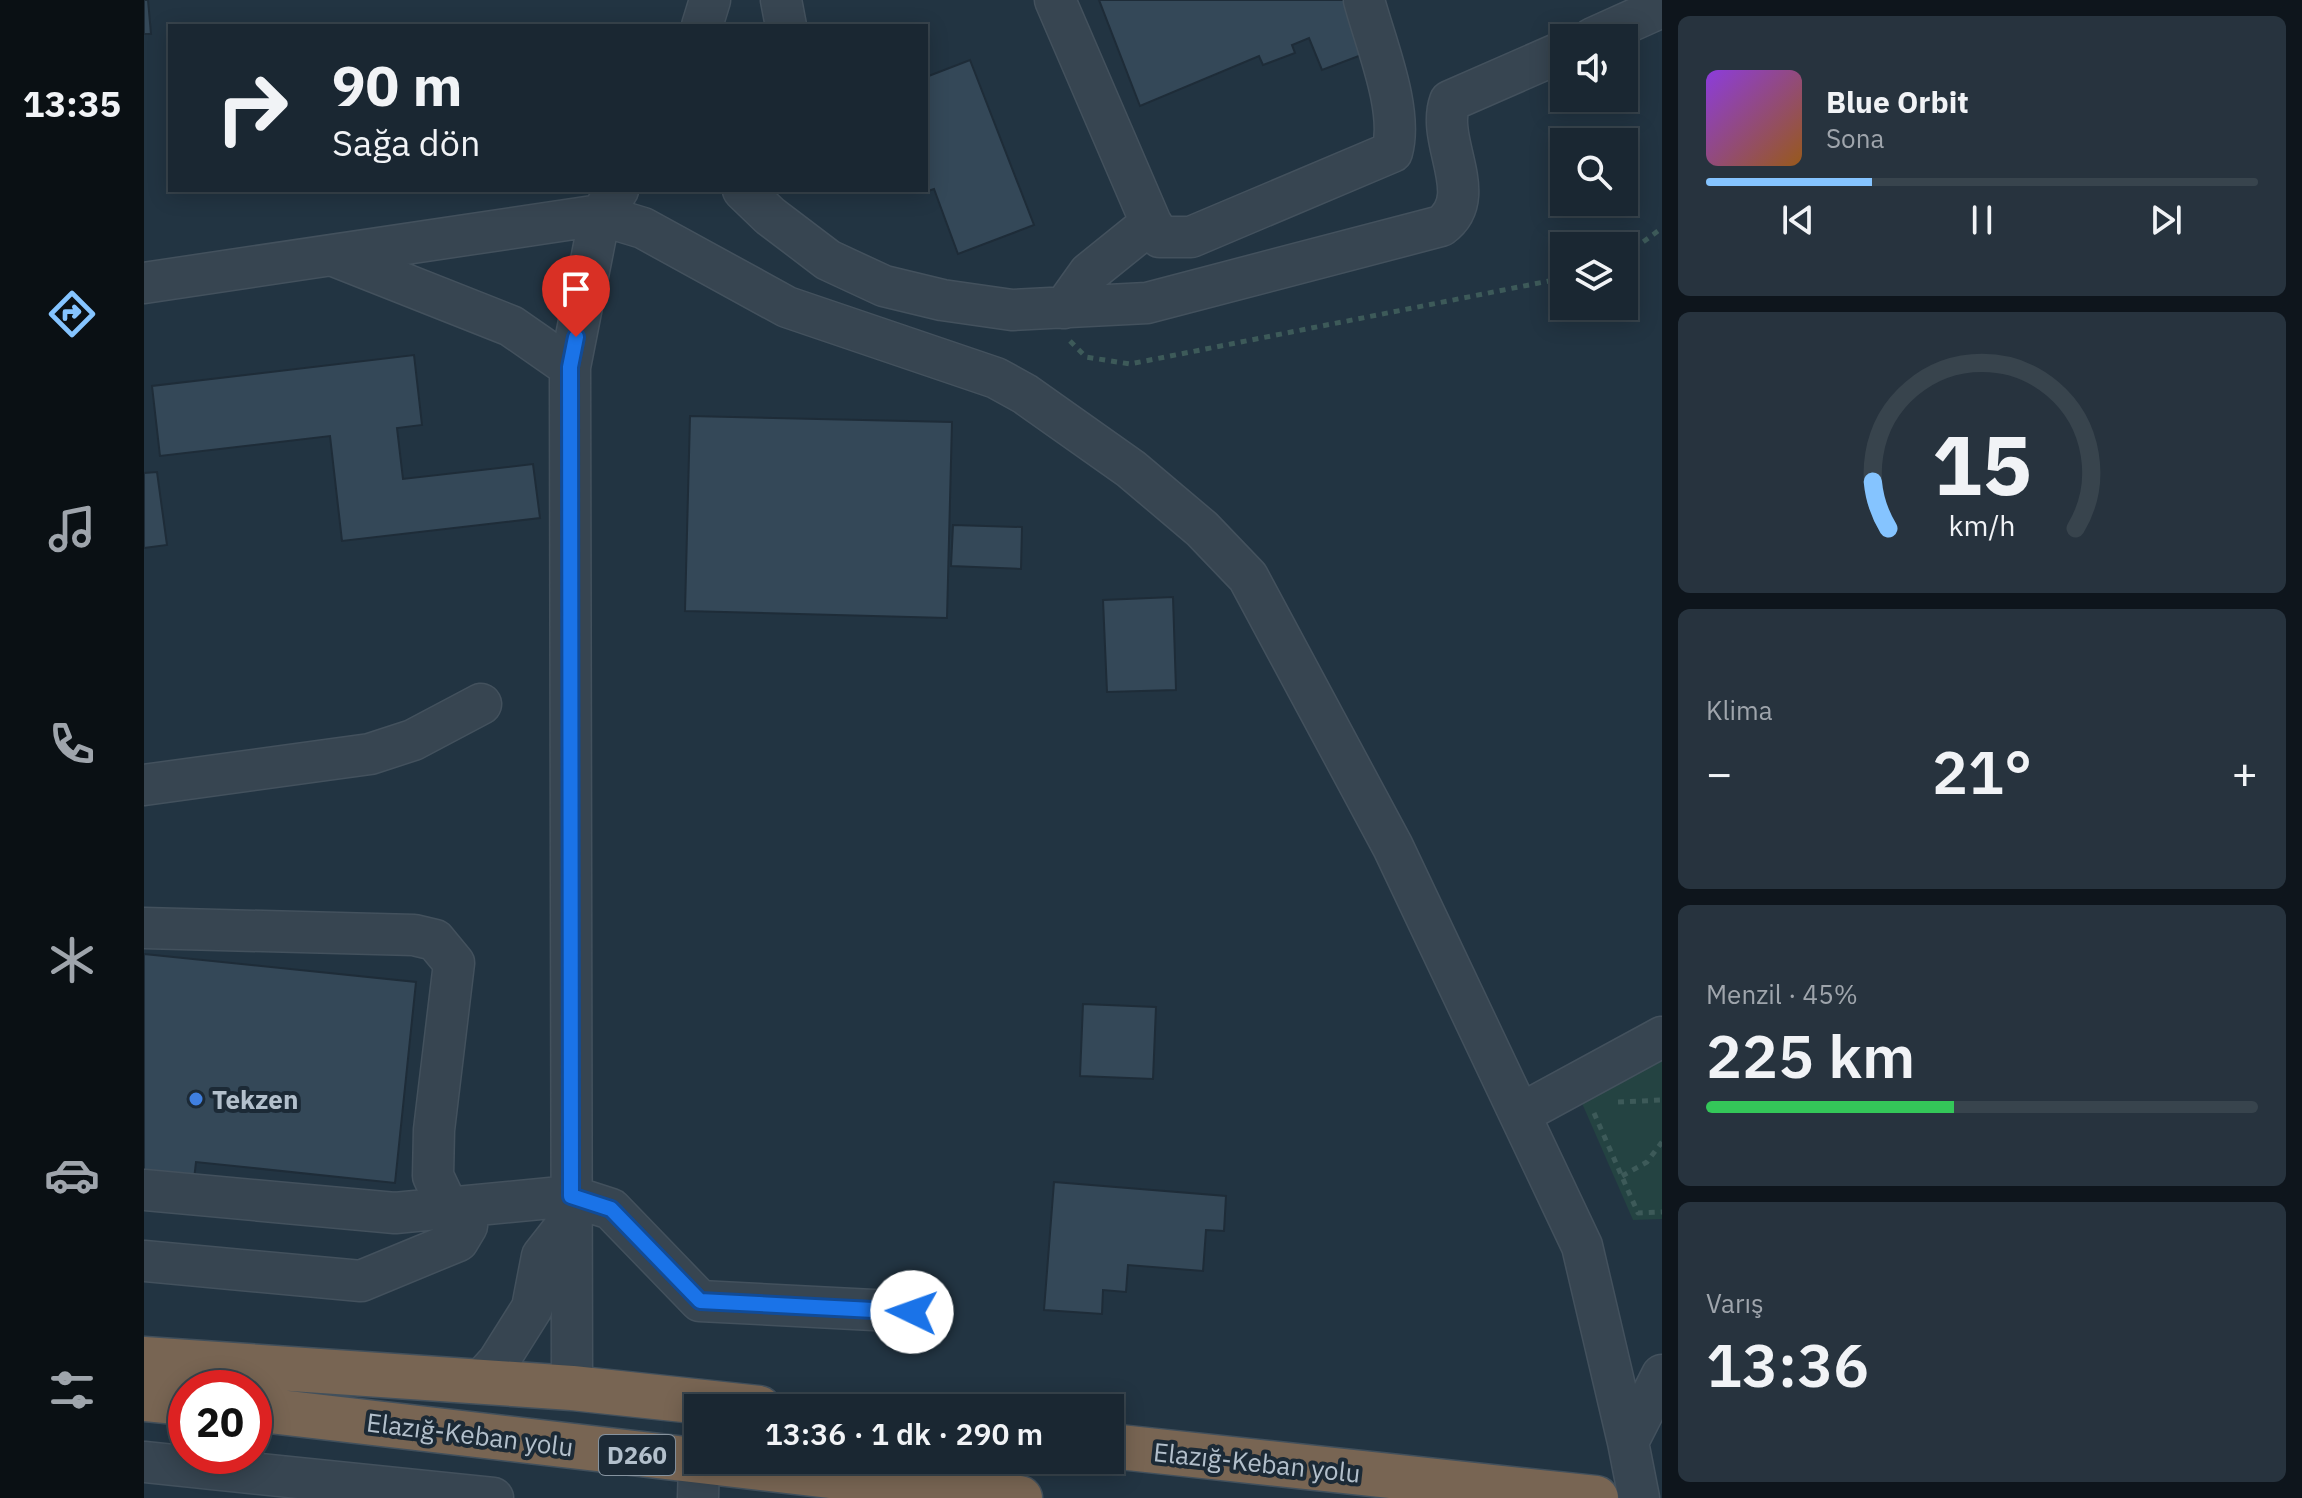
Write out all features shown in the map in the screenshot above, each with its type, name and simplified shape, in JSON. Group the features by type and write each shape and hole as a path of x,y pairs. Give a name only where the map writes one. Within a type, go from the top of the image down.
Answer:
{"highway":[{"name":"Elazığ-Keban yolu","path":"144,1359 572,1388 684,1400"},
{"path":"144,1399 168,1401"},
{"name":"Elazığ-Keban yolu","path":"272,1412 699,1480 1020,1498"},
{"name":"Elazığ-Keban yolu","path":"1124,1447 1596,1498"}],"street":[{"path":"703,24 710,0"},
{"path":"781,0 786,24"},
{"path":"1055,0 1151,223 1160,237 1191,237 1392,152 1396,137 1394,113 1364,0"},
{"path":"1624,24 1662,7"},
{"path":"745,192 770,216 828,260 884,286 942,300 1012,310 1147,303 1441,226 1452,218 1458,206 1459,191 1446,127 1450,101 1550,57"},
{"path":"572,1388 570,367 609,203"},
{"path":"144,283 334,256 609,203 643,228 787,307 996,378 1052,411 1131,469 1229,554 1265,604 1386,833 1522,1113 1582,1246 1639,1498"},
{"path":"1058,308 1089,273 1151,223"},
{"path":"334,256 511,326 570,367"},
{"path":"144,785 370,754 413,740 481,704"},
{"path":"144,928 414,935 425,936 443,947 454,963 434,1130 433,1176 459,1209 467,1226 458,1241 361,1281 144,1261"},
{"path":"1522,1113 1662,1037"},
{"path":"144,1190 395,1213 459,1209 611,1209 700,1301 912,1312"},
{"path":"480,1382 498,1362 532,1308 542,1256 571,1208"},
{"path":"1628,1442 1660,1383"},
{"path":"144,1462 493,1498"}],"path":[{"path":"1638,246 1662,228"},
{"path":"1058,308 1074,348 1086,357 1130,364 1550,281"},
{"path":"1589,1103 1638,1213 1662,1212"},
{"path":"1622,1176 1647,1162 1662,1142"}],"green space":[{"path":"1662,1059 1662,1219 1633,1220 1581,1101"}],"building":[{"path":"144,0 148,0 151,34 144,34"},
{"path":"1099,0 1352,0 1372,51 1322,70 1309,38 1292,45 1295,53 1263,65 1259,56 1140,106"},
{"path":"970,60 1034,225 958,254 934,189 928,191 928,76"},
{"path":"414,355 422,425 397,428 403,479 533,464 540,518 342,541 330,436 160,456 152,386"},
{"path":"690,416 952,422 947,618 685,611"},
{"path":"157,472 167,545 144,548 144,473"},
{"path":"953,525 1022,527 1021,569 951,566"},
{"path":"1173,597 1176,690 1107,692 1103,600"},
{"path":"144,954 416,982 395,1183 196,1162 193,1188 144,1183"},
{"path":"1083,1004 1156,1007 1153,1079 1080,1076"},
{"path":"1054,1182 1226,1196 1224,1231 1206,1230 1203,1271 1128,1265 1126,1292 1103,1290 1102,1314 1044,1310"}],"place":[{"name":"Tekzen","path":"196,1099"}],"route":[{"path":"576,337 570,367 571,1196 611,1209 700,1301 912,1312"}]}
